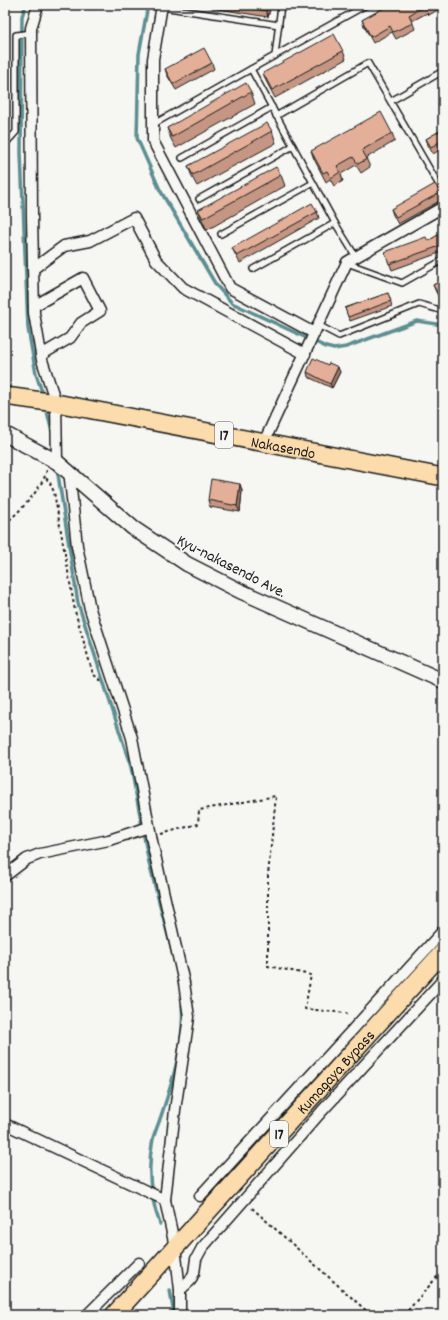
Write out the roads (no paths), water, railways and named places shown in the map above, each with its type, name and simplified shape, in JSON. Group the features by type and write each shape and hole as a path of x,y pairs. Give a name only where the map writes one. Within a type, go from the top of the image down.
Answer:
{"highway":[{"name":"Nakasendo","path":"5,396 56,403 443,477"},
{"name":"Kumagaya Bypass","path":"114,1315 175,1247 272,1131 443,952"}],"main road":[{"name":"Kyu-nakasendo Ave.","path":"5,434 54,459 69,470 133,528 187,564 240,591 443,681"}],"street":[{"path":"38,5 31,33 34,306 41,355 56,403 54,459"},
{"path":"162,6 153,59 153,141 230,288 316,331"},
{"path":"264,442 347,262 443,208"},
{"path":"33,269 64,246 90,241 134,218 156,260 183,288 307,350"},
{"path":"34,306 83,278 100,311 81,323 70,338 41,355"},
{"path":"69,470 77,546 90,609 132,738 150,832 184,983 189,1017 175,1110 165,1200 175,1247 180,1290 180,1315"},
{"path":"5,876 28,859 40,854 150,832"},
{"path":"200,1196 272,1131 358,1024 443,931"},
{"path":"180,1290 190,1281 194,1273 196,1259 202,1248 322,1111 443,980"},
{"path":"5,1124 165,1200"},
{"path":"94,1313 139,1263"}],"lane":[{"path":"275,56 282,5"},
{"path":"152,125 366,5"},
{"path":"162,6 279,25"},
{"path":"5,144 16,132 16,35 31,33"},
{"path":"276,116 368,63 443,192"},
{"path":"251,69 335,223 356,257"},
{"path":"391,101 443,71"},
{"path":"182,158 272,107"},
{"path":"199,199 293,146"},
{"path":"220,234 313,183"},
{"path":"253,269 335,223"},
{"path":"347,262 402,283 443,260"},
{"path":"316,331 339,336 418,304 443,311"}],"waterway":[{"path":"26,5 22,16 21,153 28,328 36,374 43,395"},
{"path":"148,5 139,54 137,138 160,190 216,285 232,303 326,347 334,349 346,347 417,321 443,325"},
{"path":"46,407 52,432"},
{"path":"57,468 78,603 131,767 149,863 173,955"},
{"path":"160,1224 150,1182 151,1150 178,1058 182,1031 182,1005"},
{"path":"170,1290 174,1315"}]}
